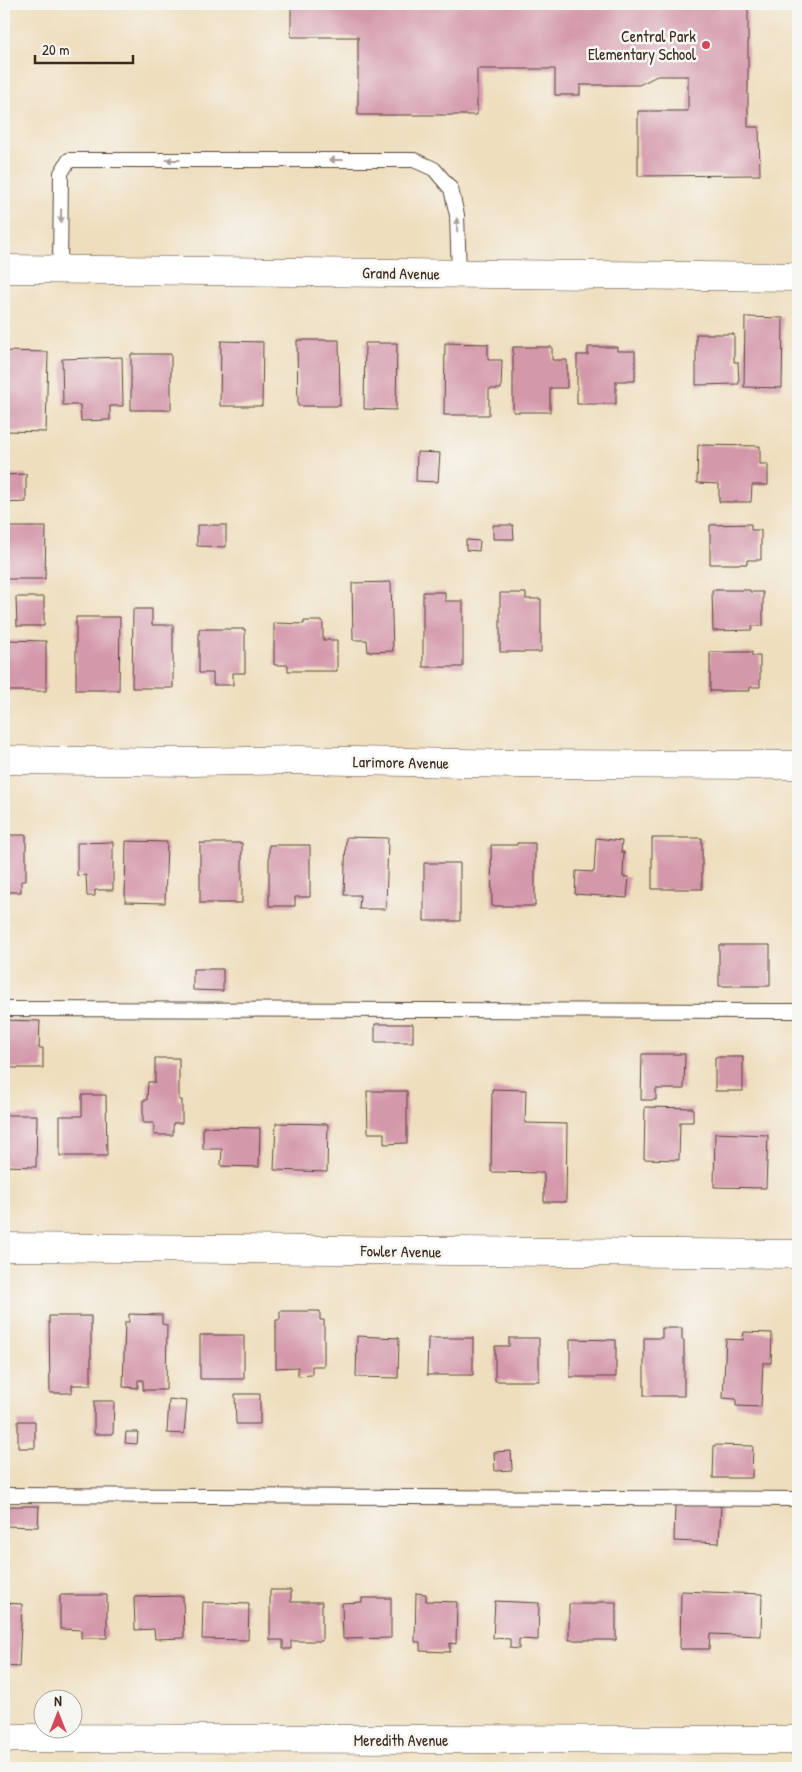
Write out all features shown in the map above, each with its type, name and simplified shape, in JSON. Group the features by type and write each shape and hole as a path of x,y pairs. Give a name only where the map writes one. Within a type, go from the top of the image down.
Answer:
{"street":[{"name":"Grand Avenue","path":"4,269 798,277"},
{"name":"Larimore Avenue","path":"4,760 191,762 298,760 522,764 798,765"},
{"name":"Fowler Avenue","path":"4,1247 798,1254"},
{"name":"Meredith Avenue","path":"4,1738 798,1740"}],"lane":[{"path":"60,270 61,172 69,160 414,160 434,169 450,189 457,215 459,274"},
{"path":"4,1009 798,1011"},
{"path":"4,1495 798,1499"}],"building":[{"path":"291,4 748,4 748,127 759,127 760,175 638,176 638,111 688,111 688,76 657,76 639,85 580,85 580,95 555,95 555,69 477,69 477,115 358,115 358,37 291,37"},
{"path":"745,317 783,318 782,388 744,387"},
{"path":"696,334 734,334 734,362 738,362 739,384 696,385"},
{"path":"297,340 339,340 340,406 298,406"},
{"path":"221,341 263,342 262,406 220,406"},
{"path":"365,343 397,343 396,410 364,409"},
{"path":"445,343 488,344 488,360 502,360 501,389 489,389 489,415 444,415"},
{"path":"513,347 552,347 552,360 567,360 567,388 550,388 550,412 513,412"},
{"path":"588,347 617,347 617,351 635,351 635,381 616,381 616,404 577,404 577,355 588,355"},
{"path":"4,351 48,352 46,432 4,431"},
{"path":"131,354 171,354 171,410 131,410"},
{"path":"122,357 123,406 110,406 110,420 81,421 80,405 63,405 62,359"},
{"path":"698,445 760,446 760,464 768,464 768,485 752,485 751,502 719,502 719,484 697,483"},
{"path":"417,452 440,453 438,482 416,481"},
{"path":"26,474 26,502 4,503 4,475"},
{"path":"751,524 751,530 761,530 761,560 747,560 747,564 710,564 710,525"},
{"path":"197,525 226,525 226,547 197,546"},
{"path":"493,525 513,525 514,539 493,539"},
{"path":"4,527 46,527 45,579 4,579"},
{"path":"466,540 480,541 479,551 466,550"},
{"path":"391,582 393,651 368,652 367,640 353,640 352,583"},
{"path":"712,590 763,592 763,626 752,626 752,630 713,631"},
{"path":"423,592 445,592 445,601 463,601 463,667 423,667"},
{"path":"500,593 526,593 526,599 541,599 541,652 500,652"},
{"path":"16,597 44,597 44,626 17,626"},
{"path":"133,609 152,609 152,625 173,625 173,688 132,688"},
{"path":"76,617 120,617 119,690 76,690"},
{"path":"304,621 323,621 323,640 337,640 337,671 288,671 288,665 274,665 274,623 304,624"},
{"path":"199,629 245,629 245,673 233,673 233,685 213,685 213,673 199,673"},
{"path":"4,640 46,641 46,691 4,691"},
{"path":"710,652 752,652 752,656 760,656 760,687 750,687 750,691 710,691"},
{"path":"4,835 26,835 26,881 21,881 21,892 4,892"},
{"path":"346,837 388,838 386,909 359,909 360,895 344,895"},
{"path":"596,838 622,841 621,852 624,852 623,877 629,877 627,898 575,894 576,871 594,872"},
{"path":"652,838 702,838 702,889 652,889"},
{"path":"126,841 167,842 165,903 125,902"},
{"path":"113,842 113,890 95,890 95,896 87,896 86,875 77,876 77,843"},
{"path":"200,843 242,843 242,903 200,903"},
{"path":"517,843 535,843 535,906 492,906 491,845 517,845"},
{"path":"269,845 310,845 310,897 295,897 295,906 269,906"},
{"path":"424,863 460,863 460,921 424,921"},
{"path":"719,945 770,945 770,986 719,986"},
{"path":"193,969 223,969 223,991 193,990"},
{"path":"4,1020 40,1021 39,1048 43,1048 43,1068 4,1068"},
{"path":"375,1024 413,1024 413,1042 375,1042"},
{"path":"642,1054 685,1054 684,1089 656,1089 656,1100 641,1100"},
{"path":"715,1057 743,1057 743,1091 715,1091"},
{"path":"155,1058 179,1058 179,1100 182,1100 182,1123 173,1123 173,1135 154,1135 154,1123 143,1123 143,1100 147,1100 148,1082 155,1082"},
{"path":"492,1089 526,1090 525,1123 567,1124 566,1202 544,1202 544,1173 491,1172"},
{"path":"367,1091 407,1091 407,1143 384,1144 384,1133 368,1133"},
{"path":"82,1095 106,1095 107,1156 60,1156 60,1116 82,1116"},
{"path":"645,1107 693,1108 693,1122 680,1122 679,1160 644,1159"},
{"path":"4,1115 37,1115 36,1167 4,1166"},
{"path":"276,1123 328,1124 327,1172 274,1170"},
{"path":"203,1127 260,1128 259,1167 221,1166 222,1149 203,1149"},
{"path":"715,1133 768,1135 766,1188 714,1187"},
{"path":"280,1311 320,1311 320,1320 324,1320 324,1366 312,1366 312,1375 298,1376 298,1367 276,1368 276,1320 280,1320"},
{"path":"129,1314 162,1315 162,1324 167,1325 166,1390 143,1390 143,1380 138,1380 138,1388 123,1387 125,1322 129,1322"},
{"path":"49,1316 91,1316 91,1385 72,1385 72,1393 50,1393"},
{"path":"662,1328 682,1328 682,1340 684,1340 684,1396 644,1396 644,1338 662,1338"},
{"path":"744,1332 772,1333 771,1363 763,1363 761,1407 736,1406 736,1399 723,1398 726,1339 743,1340"},
{"path":"200,1335 244,1335 244,1379 200,1379"},
{"path":"357,1336 399,1338 398,1378 356,1377"},
{"path":"428,1338 473,1338 473,1375 427,1375"},
{"path":"509,1338 539,1338 539,1381 495,1381 495,1346 509,1346"},
{"path":"570,1339 616,1340 616,1377 570,1377"},
{"path":"235,1394 260,1394 260,1424 236,1424"},
{"path":"169,1399 187,1401 184,1434 167,1433"},
{"path":"94,1401 114,1401 113,1434 94,1434"},
{"path":"18,1421 35,1421 35,1448 18,1448"},
{"path":"126,1432 138,1432 137,1444 125,1443"},
{"path":"714,1445 753,1446 752,1478 713,1478"},
{"path":"511,1451 512,1470 495,1471 494,1452"},
{"path":"675,1504 721,1506 719,1543 674,1541"},
{"path":"4,1506 39,1506 38,1527 4,1526"},
{"path":"270,1590 291,1590 291,1602 322,1602 322,1641 291,1641 291,1649 283,1649 283,1640 270,1640"},
{"path":"681,1591 762,1594 761,1636 710,1634 709,1649 680,1649"},
{"path":"416,1593 426,1594 426,1601 457,1602 456,1644 450,1643 450,1652 420,1651 420,1642 415,1642"},
{"path":"60,1595 107,1595 107,1638 81,1638 81,1630 60,1629"},
{"path":"183,1596 184,1638 155,1639 154,1629 135,1630 134,1597"},
{"path":"362,1598 391,1598 391,1638 343,1639 342,1603 362,1602"},
{"path":"495,1601 539,1603 538,1640 519,1639 519,1649 510,1648 510,1639 493,1638"},
{"path":"203,1602 249,1604 248,1640 202,1639"},
{"path":"597,1602 616,1602 616,1640 569,1640 569,1604 597,1604"},
{"path":"4,1603 22,1604 19,1667 4,1666"}],"place":[{"name":"Central Park Elementary School","path":"706,45"}]}
